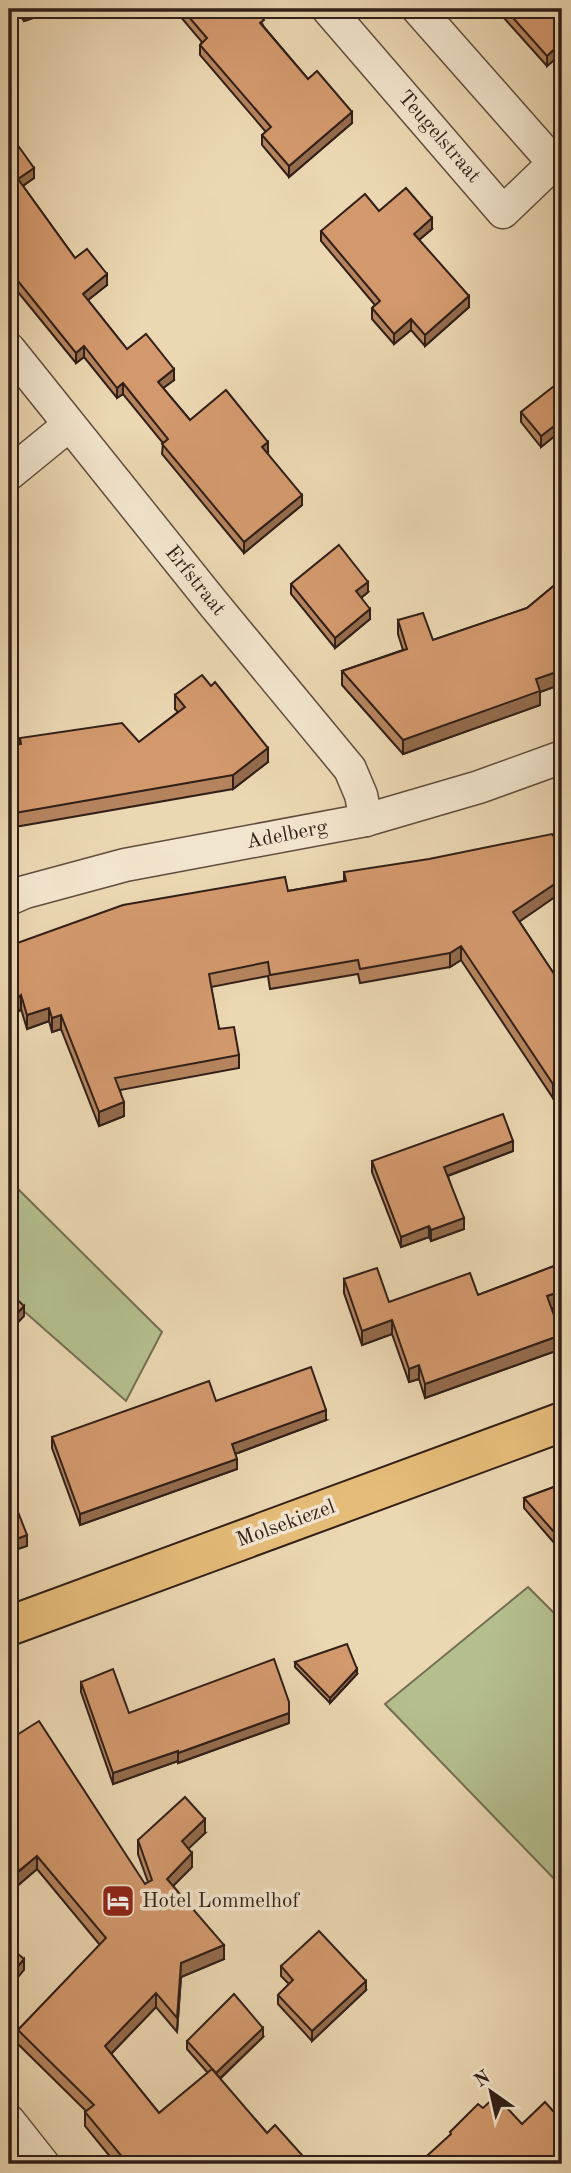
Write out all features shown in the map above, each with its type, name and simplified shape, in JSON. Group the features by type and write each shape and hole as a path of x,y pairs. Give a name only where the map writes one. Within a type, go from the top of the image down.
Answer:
{"main road":[{"name":"Molsekiezel","path":"9,1626 562,1422"}],"street":[{"name":"Teugelstraat","path":"328,9 503,212 558,159 418,9"},
{"name":"Erfstraat","path":"9,349 350,769 361,795 366,820"},
{"path":"9,474 69,425"},
{"name":"Adelberg","path":"9,899 25,892 125,865 366,820 479,788 562,757"},
{"path":"9,2121 43,2164"}],"green space":[{"path":"9,1180 162,1332 126,1401 9,1298"},
{"path":"528,1587 562,1621 562,1887 385,1704"}],"building":[{"path":"182,9 254,9 264,20 260,23 308,79 317,71 352,112 289,166 262,135 271,127 200,45 207,38"},
{"path":"505,9 559,9 562,12 562,42 547,56"},
{"path":"9,133 34,168 18,179 75,258 87,249 107,274 83,294 127,349 146,334 174,369 158,382 190,420 226,390 268,442 262,447 302,495 244,542 162,444 168,439 123,383 117,388 84,346 76,353 9,273"},
{"path":"406,188 432,218 414,234 469,296 425,335 411,319 394,334 372,308 380,301 321,231 365,194 379,211"},
{"path":"558,383 562,388 562,420 541,436 521,412"},
{"path":"339,545 368,582 356,591 370,609 335,638 291,584"},
{"path":"562,579 562,670 536,679 540,691 403,740 342,671 407,649 398,620 423,613 433,640 527,608"},
{"path":"202,675 211,686 215,682 268,748 233,775 9,814 9,746 21,744 20,738 122,723 139,742 185,707 175,695"},
{"path":"552,834 562,849 562,879 513,912 562,986 562,1078 553,1084 461,946 450,953 360,969 358,960 270,975 268,962 209,974 219,1029 234,1027 239,1055 115,1078 124,1102 99,1112 61,1015 52,1018 49,1008 27,1015 21,995 10,1006 9,973 12,971 9,946 123,905 285,877 288,891 346,881 344,872 429,859"},
{"path":"503,1114 513,1141 444,1167 464,1218 431,1230 429,1226 401,1237 372,1161"},
{"path":"562,1263 562,1291 547,1296 561,1335 425,1384 419,1365 409,1369 392,1320 362,1331 344,1279 377,1268 389,1302 470,1273 478,1295"},
{"path":"9,1292 24,1306 9,1322"},
{"path":"311,1367 326,1410 232,1444 237,1459 80,1514 52,1437 209,1381 216,1401"},
{"path":"562,1484 562,1541 524,1498"},
{"path":"9,1489 27,1535 9,1542"},
{"path":"347,1644 357,1669 330,1698 295,1662"},
{"path":"274,1659 289,1702 289,1713 113,1773 81,1682 113,1669 129,1713"},
{"path":"39,1721 145,1884 152,1880 138,1840 185,1797 205,1819 182,1841 192,1853 167,1879 224,1945 181,1963 177,2018 156,1993 105,2046 159,2113 212,2069 267,2133 275,2125 310,2164 128,2164 85,2112 94,2105 18,2030 106,1938 37,1856 9,1879 9,1740"},
{"path":"319,1931 366,1981 312,2031 278,1995 293,1980 281,1966"},
{"path":"9,1946 24,1959 9,1977"},
{"path":"234,1994 263,2028 216,2073 187,2041"},
{"path":"496,2096 522,2124 545,2102 562,2121 562,2164 418,2164 451,2134 478,2104 483,2108"}],"place":[{"name":"Hotel Lommelhof","path":"118,1901"}]}
